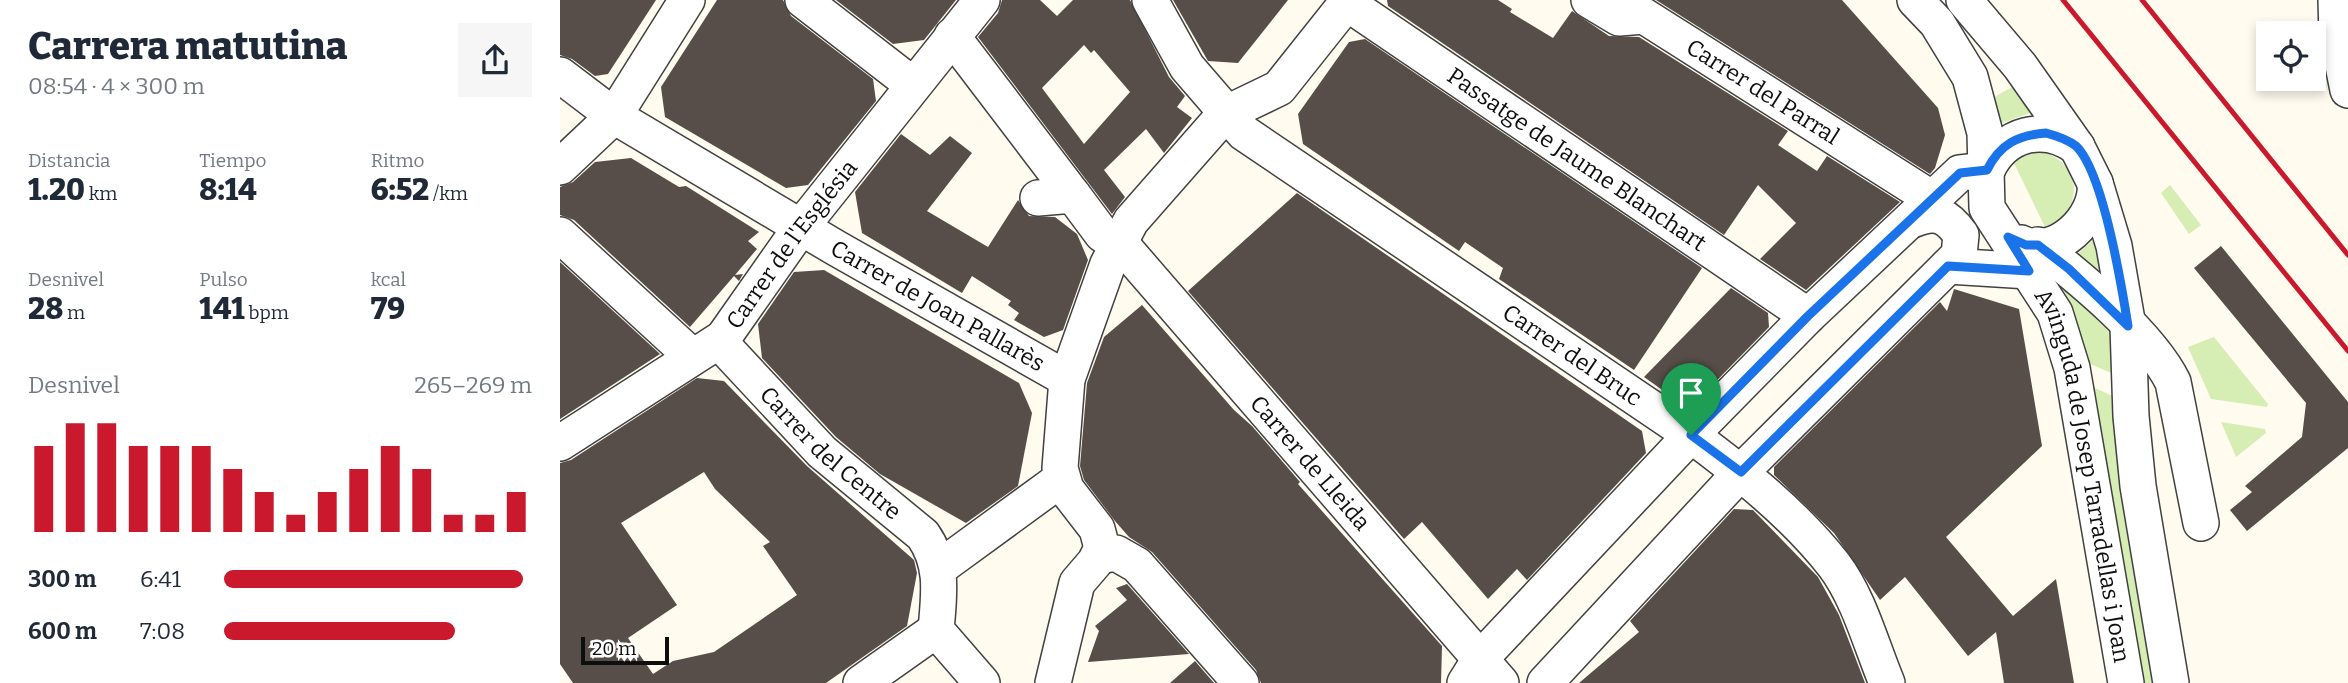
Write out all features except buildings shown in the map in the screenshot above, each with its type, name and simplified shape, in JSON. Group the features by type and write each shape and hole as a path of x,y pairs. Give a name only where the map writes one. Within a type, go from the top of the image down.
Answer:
{"street":[{"path":"560,167 614,116 687,0"},
{"path":"803,0 913,85"},
{"name":"Carrer de l'Església","path":"560,443 723,338 801,227 913,85 955,40 982,0"},
{"name":"Carrer del Bruc","path":"1150,0 1187,67 1224,114 1256,141 1691,435 1741,472 1834,566 1850,594 1887,683"},
{"name":"Carrer del Parral","path":"1589,0 1619,19 1644,16 1926,205"},
{"name":"Avinguda de Josep Tarradellas i Joan","path":"1915,0 1937,23 1970,77 1984,132 1987,208 2025,251 2055,313 2072,368 2126,683"},
{"name":"Avinguda de Josep Tarradellas i Joan","path":"1964,0 2013,57 2077,148 2095,183 2117,258 2128,326 2131,416 2138,486 2171,683"},
{"path":"2336,0 2337,36 2348,90"},
{"path":"1053,683 1077,583 1099,556 1102,548 1097,529 1061,479 1067,379 1108,264 1132,221 1224,114 1279,88 1348,1"},
{"name":"Passatge de Jaume Blanchart","path":"1348,1 1808,316"},
{"name":"Carrer de Lleida","path":"955,40 1102,234 1127,251 1482,675"},
{"name":"Carrer de Joan Pallarès","path":"560,75 614,116 801,227 1067,379"},
{"path":"1482,675 1691,435 1808,316 1960,173 1987,170 1995,153 2010,141 2027,134 2046,133 2065,139 2077,148"},
{"path":"1948,266 2025,251 2059,241 2087,217 2096,198 2095,183"},
{"path":"1038,198 1073,195"},
{"path":"1545,683 1741,472 1959,255 1961,235 1954,225 1926,205"},
{"path":"560,234 683,348"},
{"path":"2025,251 2069,269 2160,359 2173,382 2201,523"},
{"name":"Carrer del Centre","path":"723,338 727,350 822,452 923,535 934,551 939,568"},
{"path":"982,683 936,630 939,568 1061,479"},
{"path":"1099,556 1116,553 1137,565 1241,683"},
{"path":"861,683 936,630"}],"green space":[{"path":"2016,85 2032,110 1999,124 1989,100"},
{"path":"2035,150 2062,163 2070,173 2074,185 2068,209 2046,229 2011,157"},
{"path":"2170,185 2201,225 2189,234 2161,193"},
{"path":"2095,239 2106,281 2077,254"},
{"path":"2050,273 2112,330 2116,375 2081,360"},
{"path":"2214,337 2268,404 2267,407 2211,399 2188,347"},
{"path":"2086,384 2117,398 2157,683 2137,683"},
{"path":"2221,422 2265,429 2266,433 2236,457"}],"railway":[{"path":"2063,0 2348,351"},
{"path":"2142,0 2348,255"}],"route":[{"path":"2046,133 2065,139 2077,148 2095,183 2117,258 2128,326 2069,269 2038,245 2026,245 2008,237 2029,271 1948,266 1741,472 1691,435 1808,316 1915,219 1960,173 1987,170 1995,153 2010,141 2027,134 2046,133"}]}
